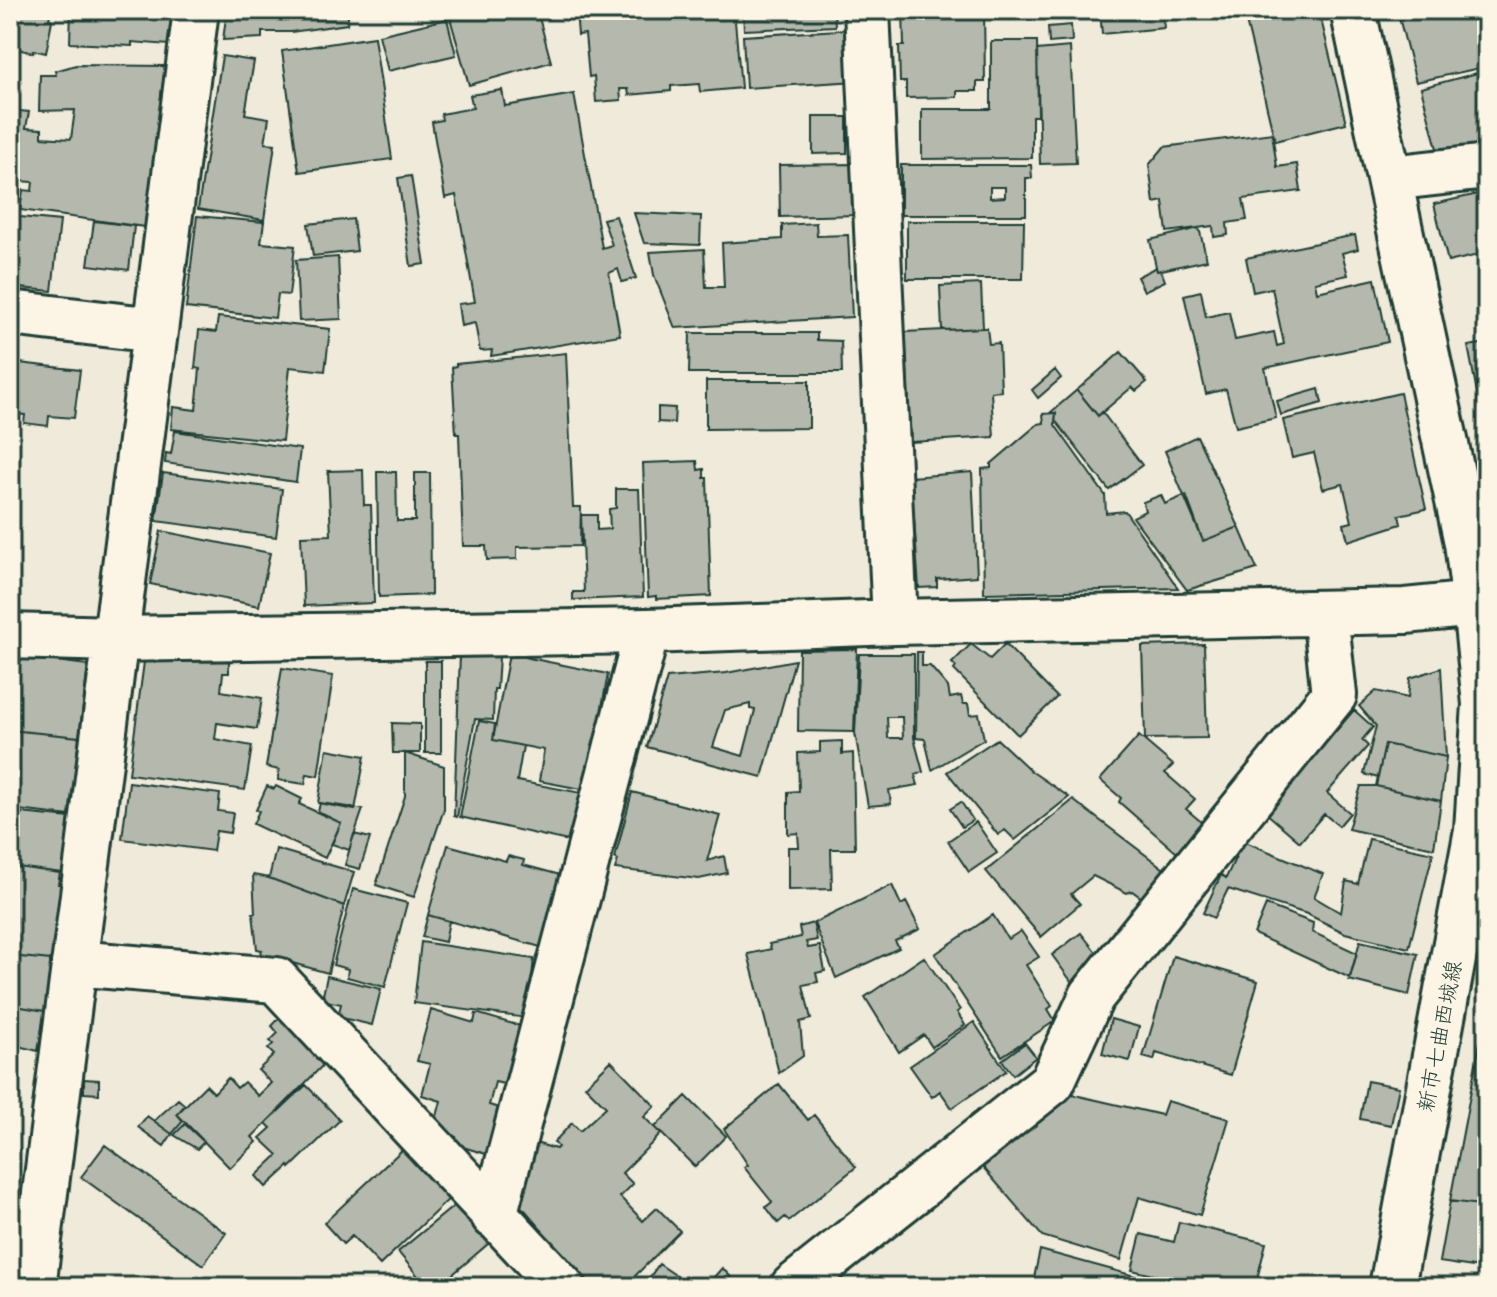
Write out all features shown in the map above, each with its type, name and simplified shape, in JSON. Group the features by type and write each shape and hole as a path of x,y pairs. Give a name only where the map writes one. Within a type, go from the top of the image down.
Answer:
{"street":[{"path":"33,1287 196,10"},
{"path":"867,10 895,622"},
{"name":"新市七曲西城線","path":"1353,10 1481,604 1485,704 1477,830 1392,1287"},
{"path":"1390,178 1487,167"},
{"path":"10,313 155,330"},
{"path":"10,636 115,639 647,631 895,622 1405,611 1481,604"},
{"path":"793,1287 1052,1082 1092,996 1334,695 1325,613"},
{"path":"494,1216 647,631"},
{"path":"74,963 276,980 562,1287"}],"building":[{"path":"10,10 51,10 46,53 10,47"},
{"path":"71,10 172,10 169,45 70,43"},
{"path":"227,10 349,10 347,24 291,32 262,32 262,38 223,40"},
{"path":"480,10 537,10 551,62 469,85 450,18"},
{"path":"576,10 734,10 741,88 700,92 699,84 671,86 671,91 629,95 628,89 620,89 621,100 596,102 594,76 589,77 585,34 578,35"},
{"path":"743,10 834,10 835,26 744,30"},
{"path":"903,10 984,10 985,82 977,82 977,91 957,91 957,97 906,98 906,82 900,82 899,46 904,46"},
{"path":"1100,10 1162,10 1164,28 1102,34"},
{"path":"1397,10 1471,10 1484,67 1416,82"},
{"path":"1475,10 1487,10 1487,64"},
{"path":"1319,11 1346,123 1275,141 1246,21"},
{"path":"447,19 456,55 388,71 379,35"},
{"path":"1071,25 1072,41 1049,43 1048,27"},
{"path":"855,29 857,81 746,88 743,36"},
{"path":"374,37 392,159 299,172 282,51"},
{"path":"991,41 1037,41 1038,116 1032,116 1032,158 922,159 922,109 991,109"},
{"path":"1070,47 1076,163 1040,164 1037,50"},
{"path":"222,56 254,61 245,114 269,118 265,143 275,144 264,220 198,209"},
{"path":"76,65 165,66 145,227 20,210 23,190 32,191 33,182 20,181 17,194 10,193 10,110 29,112 26,128 42,129 42,137 71,139 75,110 39,111 40,75 56,75 55,71"},
{"path":"1481,72 1482,76 1487,75 1487,143 1439,156 1421,88"},
{"path":"502,90 505,106 574,94 602,248 612,245 603,219 616,216 636,278 622,282 618,269 609,273 620,335 491,356 492,350 480,351 475,323 461,326 458,304 475,302 456,195 445,198 432,122 442,120 441,114 473,108 470,95"},
{"path":"813,117 847,117 847,153 813,154"},
{"path":"1272,133 1277,167 1297,164 1301,191 1243,199 1247,220 1227,223 1228,235 1214,237 1213,226 1167,232 1163,201 1154,203 1149,165 1164,147"},
{"path":"856,164 857,215 780,217 779,165"},
{"path":"901,165 1031,165 1032,178 1026,178 1026,215 901,215","holes":["990,187 1005,187 1005,197 990,198"]},
{"path":"411,176 425,264 411,266 398,178"},
{"path":"1487,192 1487,253 1448,262 1434,204"},
{"path":"634,213 701,216 700,245 644,243"},
{"path":"10,216 60,221 52,291 10,287"},
{"path":"197,216 264,222 261,243 295,246 289,295 278,294 275,318 186,308"},
{"path":"353,219 357,251 313,256 308,224"},
{"path":"94,221 134,226 129,270 88,265"},
{"path":"907,221 1024,221 1023,279 907,279"},
{"path":"816,223 817,236 848,235 852,317 675,328 654,275 650,252 704,249 706,287 724,287 722,243 782,239 782,225"},
{"path":"1199,228 1207,260 1157,271 1150,240"},
{"path":"1355,235 1358,249 1342,253 1348,275 1315,282 1317,292 1375,279 1388,342 1265,368 1276,418 1236,427 1226,389 1206,394 1184,295 1201,291 1206,317 1229,312 1235,340 1274,332 1277,346 1284,344 1272,288 1253,292 1246,258"},
{"path":"338,257 341,319 299,321 296,260"},
{"path":"1156,267 1157,271 1161,270 1165,281 1144,291 1137,277"},
{"path":"981,284 983,328 942,330 940,286"},
{"path":"218,317 330,329 325,371 290,367 282,441 171,429 173,407 196,410 200,369 195,368 199,330 216,332"},
{"path":"987,328 989,344 999,343 1001,391 991,392 994,437 911,442 905,332"},
{"path":"690,333 817,333 817,340 841,341 842,373 689,373"},
{"path":"1487,343 1487,444 1468,346"},
{"path":"1121,352 1147,382 1136,391 1132,387 1098,416 1077,390"},
{"path":"566,353 573,507 581,507 580,546 517,547 517,559 487,560 486,546 463,546 459,434 456,434 452,367 456,364"},
{"path":"19,363 80,370 74,418 49,416 48,426 24,423 25,415 14,414"},
{"path":"1055,370 1061,378 1038,398 1032,390"},
{"path":"706,381 809,381 809,428 706,429"},
{"path":"1319,389 1322,403 1281,415 1277,401"},
{"path":"1077,390 1098,416 1102,412 1142,465 1109,490 1055,420 1056,413 1050,413"},
{"path":"1400,393 1426,509 1399,515 1401,524 1348,541 1344,524 1352,522 1343,484 1323,489 1314,453 1292,458 1283,420"},
{"path":"658,407 675,408 674,423 658,422"},
{"path":"1056,413 1055,425 1105,495 1106,513 1125,511 1178,588 984,593 982,469 991,468 991,464 1038,424 1044,423 1043,414"},
{"path":"175,431 300,449 296,482 165,463 166,453 171,454"},
{"path":"1197,436 1239,527 1203,541 1165,451"},
{"path":"697,461 698,470 704,469 704,478 707,478 711,596 648,597 643,463"},
{"path":"363,470 364,505 371,505 374,603 304,606 301,536 331,535 328,471"},
{"path":"377,472 396,472 397,521 415,521 415,473 430,473 431,595 379,597"},
{"path":"972,472 977,576 937,579 937,587 919,588 911,477"},
{"path":"163,473 282,489 276,537 156,521"},
{"path":"616,489 639,489 643,597 573,600 573,592 584,592 581,515 597,515 597,530 610,529 609,509 616,508"},
{"path":"1161,495 1165,504 1186,495 1203,541 1239,527 1257,569 1187,590 1133,517 1145,511 1143,502"},
{"path":"161,531 270,553 259,606 150,584"},
{"path":"971,644 990,659 1005,644 1057,697 1018,735 954,670 956,667 952,663"},
{"path":"1204,644 1207,738 1145,739 1142,646"},
{"path":"857,649 854,732 798,731 799,650"},
{"path":"917,652 922,652 922,666 930,666 948,687 950,698 961,696 963,704 968,704 970,715 979,714 984,739 932,770 925,739 916,738"},
{"path":"460,654 499,656 493,720 475,719 457,817 454,816"},
{"path":"509,654 608,674 587,790 539,781 544,750 493,740"},
{"path":"859,654 914,654 914,738 923,772 915,775 918,785 889,790 891,804 868,806 855,733","holes":["887,717 902,717 903,738 888,738"]},
{"path":"14,656 88,665 79,737 10,730 10,670"},
{"path":"795,660 762,777 647,747 667,678 726,673","holes":["750,704 750,709 755,710 743,756 713,747 725,710"]},
{"path":"229,661 229,673 223,673 221,691 262,698 257,729 217,723 215,739 252,746 245,790 129,774 144,662"},
{"path":"425,661 441,661 441,753 425,753"},
{"path":"282,668 333,676 318,776 307,774 305,784 278,780 279,770 266,767"},
{"path":"1441,668 1446,757 1385,744 1378,778 1364,774 1376,726 1359,706 1376,691 1408,698 1410,678"},
{"path":"1354,710 1373,727 1362,740 1368,746 1327,793 1350,813 1339,826 1324,814 1300,842 1266,813"},
{"path":"479,721 495,724 493,740 523,746 517,781 587,794 577,843 460,817"},
{"path":"392,723 420,724 420,753 393,753"},
{"path":"10,730 79,737 70,816 10,809"},
{"path":"1139,736 1173,765 1165,773 1195,799 1186,809 1205,825 1186,861 1119,802 1121,798 1100,780"},
{"path":"997,739 1031,771 1069,797 1015,840 1005,830 998,835 947,772"},
{"path":"842,741 842,754 853,753 855,849 831,849 832,889 788,890 788,847 799,847 798,833 788,834 788,792 799,791 798,753 820,752 820,742"},
{"path":"1385,744 1446,757 1441,801 1376,786"},
{"path":"327,749 365,756 355,810 318,803"},
{"path":"405,753 444,766 444,809 414,897 376,885 405,796"},
{"path":"129,782 220,794 218,811 233,813 230,833 216,831 213,851 122,839"},
{"path":"267,786 274,789 276,786 302,799 299,804 341,823 325,858 253,824"},
{"path":"1361,786 1376,786 1441,801 1434,848 1348,829"},
{"path":"632,792 720,815 707,861 724,856 727,873 699,879 615,869"},
{"path":"1073,800 1176,878 1153,906 1132,891 1127,893 1093,876 1071,894 1080,904 1041,937 986,871"},
{"path":"961,802 973,820 962,827 950,809"},
{"path":"320,803 363,809 349,850 332,844 341,823 318,812"},
{"path":"10,812 71,818 62,873 10,866"},
{"path":"976,822 997,853 969,872 948,841"},
{"path":"354,834 370,838 360,869 345,865"},
{"path":"1369,839 1433,853 1409,948 1345,933 1307,914 1228,889 1214,918 1203,913 1221,875 1226,878 1243,841 1323,874 1314,897 1341,913 1346,881 1358,884"},
{"path":"448,845 506,861 508,856 524,860 523,865 564,876 544,948 428,915"},
{"path":"276,849 354,872 344,906 269,878"},
{"path":"10,866 60,873 58,884 62,884 51,960 10,956"},
{"path":"253,875 344,906 328,973 260,954 262,950 257,949 253,913"},
{"path":"892,885 901,905 906,902 920,929 895,941 899,948 836,978 814,923"},
{"path":"353,889 407,903 385,987 347,977 348,969 333,965"},
{"path":"1266,905 1313,923 1312,932 1357,953 1350,978 1254,934"},
{"path":"428,915 449,921 445,942 422,937"},
{"path":"993,915 1008,939 1021,931 1039,957 1026,965 1052,1006 1048,1009 1055,1021 1002,1056 935,954"},
{"path":"813,923 817,940 806,942 808,948 820,946 825,971 816,973 818,982 803,985 811,1019 800,1022 803,1056 779,1073 748,954 771,949 769,944 801,937 799,927"},
{"path":"1081,933 1107,966 1077,989 1052,955"},
{"path":"1360,941 1418,954 1409,995 1349,980"},
{"path":"421,942 534,959 527,1018 414,1003"},
{"path":"10,956 51,960 45,1011 10,1005"},
{"path":"1173,956 1258,981 1231,1075 1156,1053 1154,1060 1143,1057"},
{"path":"924,957 960,1010 957,1012 965,1025 932,1047 924,1035 899,1052 865,997"},
{"path":"327,976 381,989 372,1025 338,1017 341,1004 322,1000"},
{"path":"10,1005 45,1011 38,1051 10,1044"},
{"path":"431,1010 474,1023 476,1013 520,1026 504,1084 495,1082 489,1105 499,1108 486,1154 453,1144 456,1137 442,1133 444,1126 435,1124 441,1101 422,1095 430,1064 417,1061"},
{"path":"282,1015 327,1061 252,1137 257,1142 230,1168 177,1114 206,1085 214,1093 228,1078 237,1088 244,1082 258,1096 271,1083 258,1070 274,1055 268,1049 273,1044 270,1041 278,1033 272,1026"},
{"path":"1111,1019 1139,1027 1130,1061 1102,1054"},
{"path":"974,1022 1006,1071 952,1108 940,1091 932,1097 910,1066"},
{"path":"1480,1042 1487,1043 1487,1206 1450,1201"},
{"path":"1025,1043 1036,1057 1013,1075 1002,1060"},
{"path":"611,1061 655,1106 644,1117 661,1134 622,1173 633,1184 620,1197 643,1221 657,1208 680,1231 624,1287 618,1287 614,1282 608,1287 594,1287 537,1227 525,1210 513,1201 532,1142 556,1149 558,1147 554,1142 572,1123 580,1131 606,1107 585,1086"},
{"path":"84,1079 99,1080 99,1094 84,1093"},
{"path":"1367,1081 1399,1087 1391,1125 1360,1119"},
{"path":"779,1084 808,1120 814,1115 856,1167 789,1221 785,1217 778,1223 766,1207 772,1202 744,1167 748,1165 724,1129"},
{"path":"306,1085 340,1120 266,1187 256,1176 278,1155 260,1138 271,1128 266,1123"},
{"path":"1066,1093 1162,1115 1167,1101 1229,1119 1200,1215 1139,1197 1121,1260 1042,1236 982,1166"},
{"path":"686,1096 726,1136 695,1167 655,1127"},
{"path":"178,1099 185,1105 177,1114 183,1121 172,1134 154,1121"},
{"path":"147,1116 172,1134 164,1146 138,1127"},
{"path":"185,1124 204,1142 197,1149 174,1135"},
{"path":"105,1145 226,1233 203,1265 81,1177"},
{"path":"403,1149 437,1185 453,1195 380,1265 352,1236 343,1244 324,1223"},
{"path":"1450,1201 1487,1206 1487,1269 1439,1262"},
{"path":"455,1205 459,1210 464,1206 485,1231 482,1234 489,1243 438,1287 427,1287 398,1252"},
{"path":"1179,1222 1266,1243 1255,1287 1205,1287 1132,1270 1141,1234 1174,1242"},
{"path":"1040,1250 1175,1287 1032,1287"},
{"path":"659,1264 693,1287 643,1287"},
{"path":"722,1268 733,1279 726,1287 706,1286"}]}
